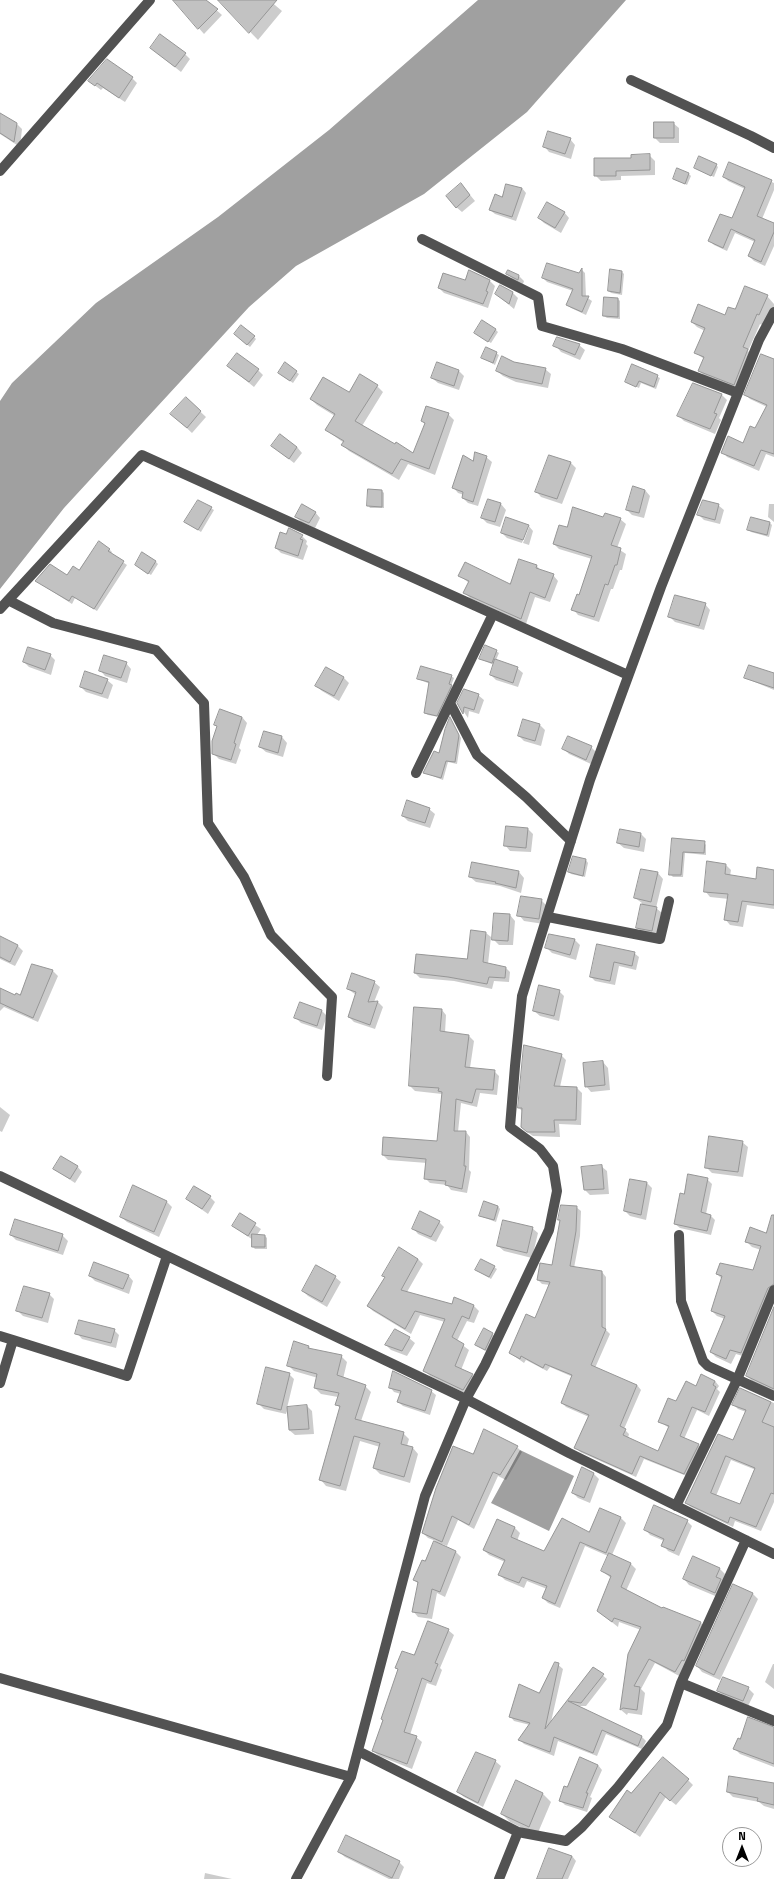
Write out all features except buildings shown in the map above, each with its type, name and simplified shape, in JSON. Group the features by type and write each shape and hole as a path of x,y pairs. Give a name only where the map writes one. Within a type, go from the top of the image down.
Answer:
{"street":[{"path":"0,171 150,0"},
{"path":"631,80 774,148"},
{"path":"422,239 538,297 542,326 622,349 738,393"},
{"path":"296,1879 351,1777 425,1496 466,1399 485,1365 549,1230 557,1191 553,1166 540,1149 510,1127 514,1066 522,996 590,780 628,676 661,587 759,340 774,312"},
{"path":"0,609 142,455 628,676"},
{"path":"8,600 53,623 156,650 204,703 208,823 244,877 271,935 332,997 327,1076"},
{"path":"416,773 494,614"},
{"path":"450,703 477,755 526,797 571,842"},
{"path":"548,917 660,939 669,901"},
{"path":"0,1176 466,1399 774,1554"},
{"path":"679,1235 682,1301 701,1356 708,1366 774,1396"},
{"path":"0,1336 127,1376 167,1256"},
{"path":"676,1506 737,1380 774,1290"},
{"path":"0,1383 14,1340"},
{"path":"358,1751 518,1832 566,1842 582,1827 618,1787 667,1724 681,1683 746,1540"},
{"path":"0,1678 351,1777"},
{"path":"681,1683 774,1722"},
{"path":"499,1879 518,1832"}],"shaded area":[{"path":"478,0 626,0 527,112 424,194 296,266 249,307 64,508 0,589 0,401 12,383 96,303 218,217 329,130"},
{"path":"520,1450 574,1476 549,1531 491,1503"}]}
